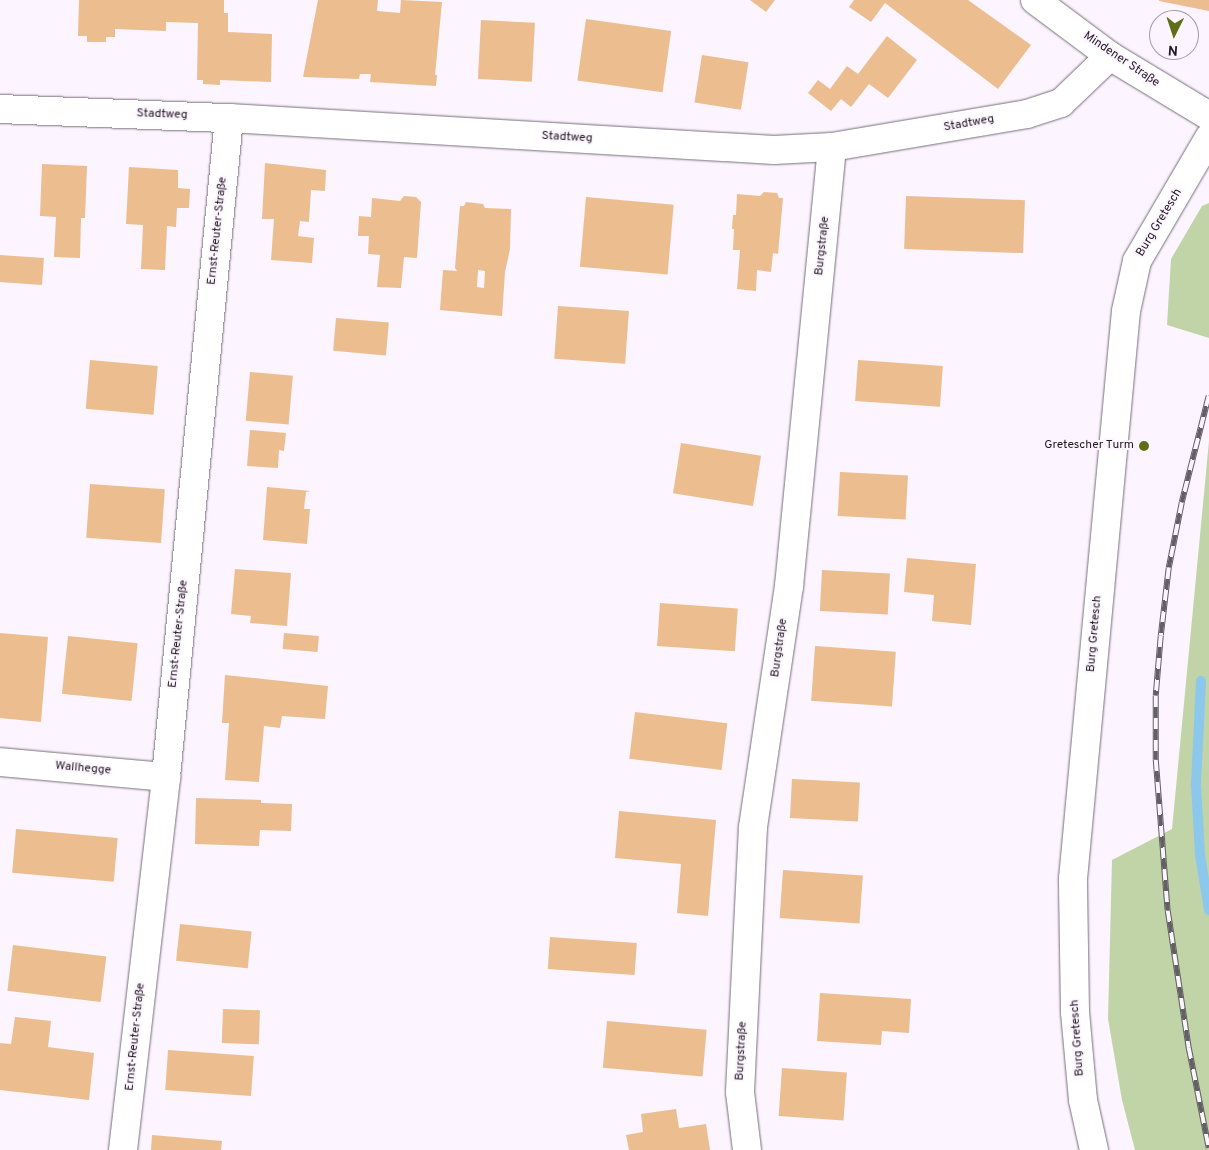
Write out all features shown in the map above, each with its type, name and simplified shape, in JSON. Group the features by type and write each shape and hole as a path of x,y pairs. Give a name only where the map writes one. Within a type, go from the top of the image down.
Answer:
{"street":[{"name":"Mindener Straße","path":"1035,0 1110,56 1209,116"},
{"name":"Stadtweg","path":"0,109 229,118 774,150 832,147 1027,114 1061,103 1110,56"},
{"name":"Ernst-Reuter-Straße","path":"123,1150 166,777 229,118"},
{"name":"Burg Gretesch","path":"1094,1150 1083,1100 1075,1012 1073,879 1126,311 1138,261 1209,138"},
{"name":"Burgstraße","path":"747,1150 740,1092 753,827 789,586 832,147"},
{"name":"Wallhegge","path":"0,762 166,777"}],"green space":[{"path":"1209,203 1209,338 1167,325 1171,259 1202,206"},
{"path":"1209,441 1209,1150 1135,1150 1122,1100 1108,1019 1112,860 1172,829"}],"building":[{"path":"79,0 224,0 224,13 228,13 228,32 272,34 271,82 220,80 220,85 203,84 203,80 197,80 198,23 166,22 166,31 115,29 115,37 106,37 106,42 87,42 87,36 78,36"},
{"path":"318,0 378,0 377,11 400,13 401,0 442,2 435,75 437,75 436,86 370,82 371,74 360,74 359,79 303,77"},
{"path":"750,0 775,0 766,12"},
{"path":"854,0 968,0 1031,45 998,89 885,3 871,22 849,7"},
{"path":"1209,0 1209,11 1159,1"},
{"path":"586,19 671,31 663,92 577,80"},
{"path":"481,20 535,23 532,82 478,79"},
{"path":"887,36 917,60 888,98 869,84 851,107 841,99 831,111 808,93 818,80 830,89 847,66 858,74"},
{"path":"702,55 748,62 741,110 694,102"},
{"path":"265,163 326,170 325,191 311,190 309,222 300,221 298,236 314,238 312,263 271,260 274,219 262,219"},
{"path":"42,164 87,166 85,218 81,218 80,258 54,257 56,217 40,216"},
{"path":"129,167 178,170 178,188 190,189 189,208 177,208 176,227 167,226 165,270 141,269 143,225 126,224"},
{"path":"764,192 777,193 779,198 783,198 778,254 773,253 771,272 757,270 756,291 737,289 740,250 733,250 734,229 732,229 733,215 736,215 737,194 760,196"},
{"path":"404,196 416,197 421,202 417,258 404,257 401,288 377,287 380,255 368,254 369,236 358,236 359,216 371,217 372,198 400,201"},
{"path":"906,196 1025,200 1023,253 904,249"},
{"path":"586,197 674,205 668,274 580,267"},
{"path":"466,202 483,204 485,208 511,209 510,249 505,272 502,316 440,310 443,270 457,271 455,268 460,206 464,206","holes":["478,270 485,271 484,288 477,287"]},
{"path":"0,255 44,258 42,285 0,282"},
{"path":"558,306 629,311 625,364 554,359"},
{"path":"336,318 389,323 386,355 333,351"},
{"path":"90,360 158,366 153,415 86,409"},
{"path":"858,360 943,366 940,407 855,401"},
{"path":"250,372 293,376 289,425 246,421"},
{"path":"250,430 286,433 284,451 279,450 278,468 247,466"},
{"path":"681,443 761,456 753,506 673,493"},
{"path":"840,472 908,476 906,519 838,516"},
{"path":"90,484 165,489 161,543 86,538"},
{"path":"267,487 311,491 306,492 304,509 310,509 307,544 263,540"},
{"path":"907,558 976,564 971,625 932,621 934,595 904,592"},
{"path":"235,569 291,573 287,626 250,623 251,616 231,614"},
{"path":"822,570 890,574 888,615 820,611"},
{"path":"660,603 738,608 735,651 657,646"},
{"path":"0,633 48,637 41,722 0,718"},
{"path":"284,633 319,636 317,652 283,649"},
{"path":"68,636 138,643 132,701 62,694"},
{"path":"815,646 896,652 892,707 811,701"},
{"path":"225,675 328,686 325,719 282,716 280,728 264,726 259,782 225,780 229,723 222,723"},
{"path":"635,712 727,723 722,770 629,759"},
{"path":"792,779 860,783 858,822 790,818"},
{"path":"196,798 261,800 261,803 292,804 291,831 260,830 259,846 195,844"},
{"path":"619,811 716,820 708,916 677,913 681,864 615,858"},
{"path":"16,829 118,838 114,882 12,873"},
{"path":"783,870 863,876 859,923 780,918"},
{"path":"180,924 252,932 248,968 176,961"},
{"path":"550,937 637,943 635,975 548,969"},
{"path":"13,945 106,956 101,1002 7,991"},
{"path":"820,993 911,999 909,1033 882,1031 881,1045 817,1041"},
{"path":"223,1009 260,1010 259,1044 222,1043"},
{"path":"15,1017 51,1021 48,1047 94,1053 89,1100 0,1090 0,1043 11,1044"},
{"path":"607,1021 707,1030 703,1077 603,1068"},
{"path":"168,1050 254,1056 251,1096 165,1090"},
{"path":"782,1068 847,1073 843,1120 779,1116"},
{"path":"676,1109 679,1128 706,1124 710,1150 629,1150 626,1135 643,1132 641,1114"},
{"path":"152,1135 222,1141 221,1150 151,1150"}],"waterway":[{"path":"1201,681 1196,784 1200,855 1209,910"}],"railway":[{"path":"1209,396 1182,503 1169,568 1156,696 1156,760 1168,911 1189,1048 1209,1148"}],"place":[{"name":"Gretescher Turm","path":"1144,446"}]}
